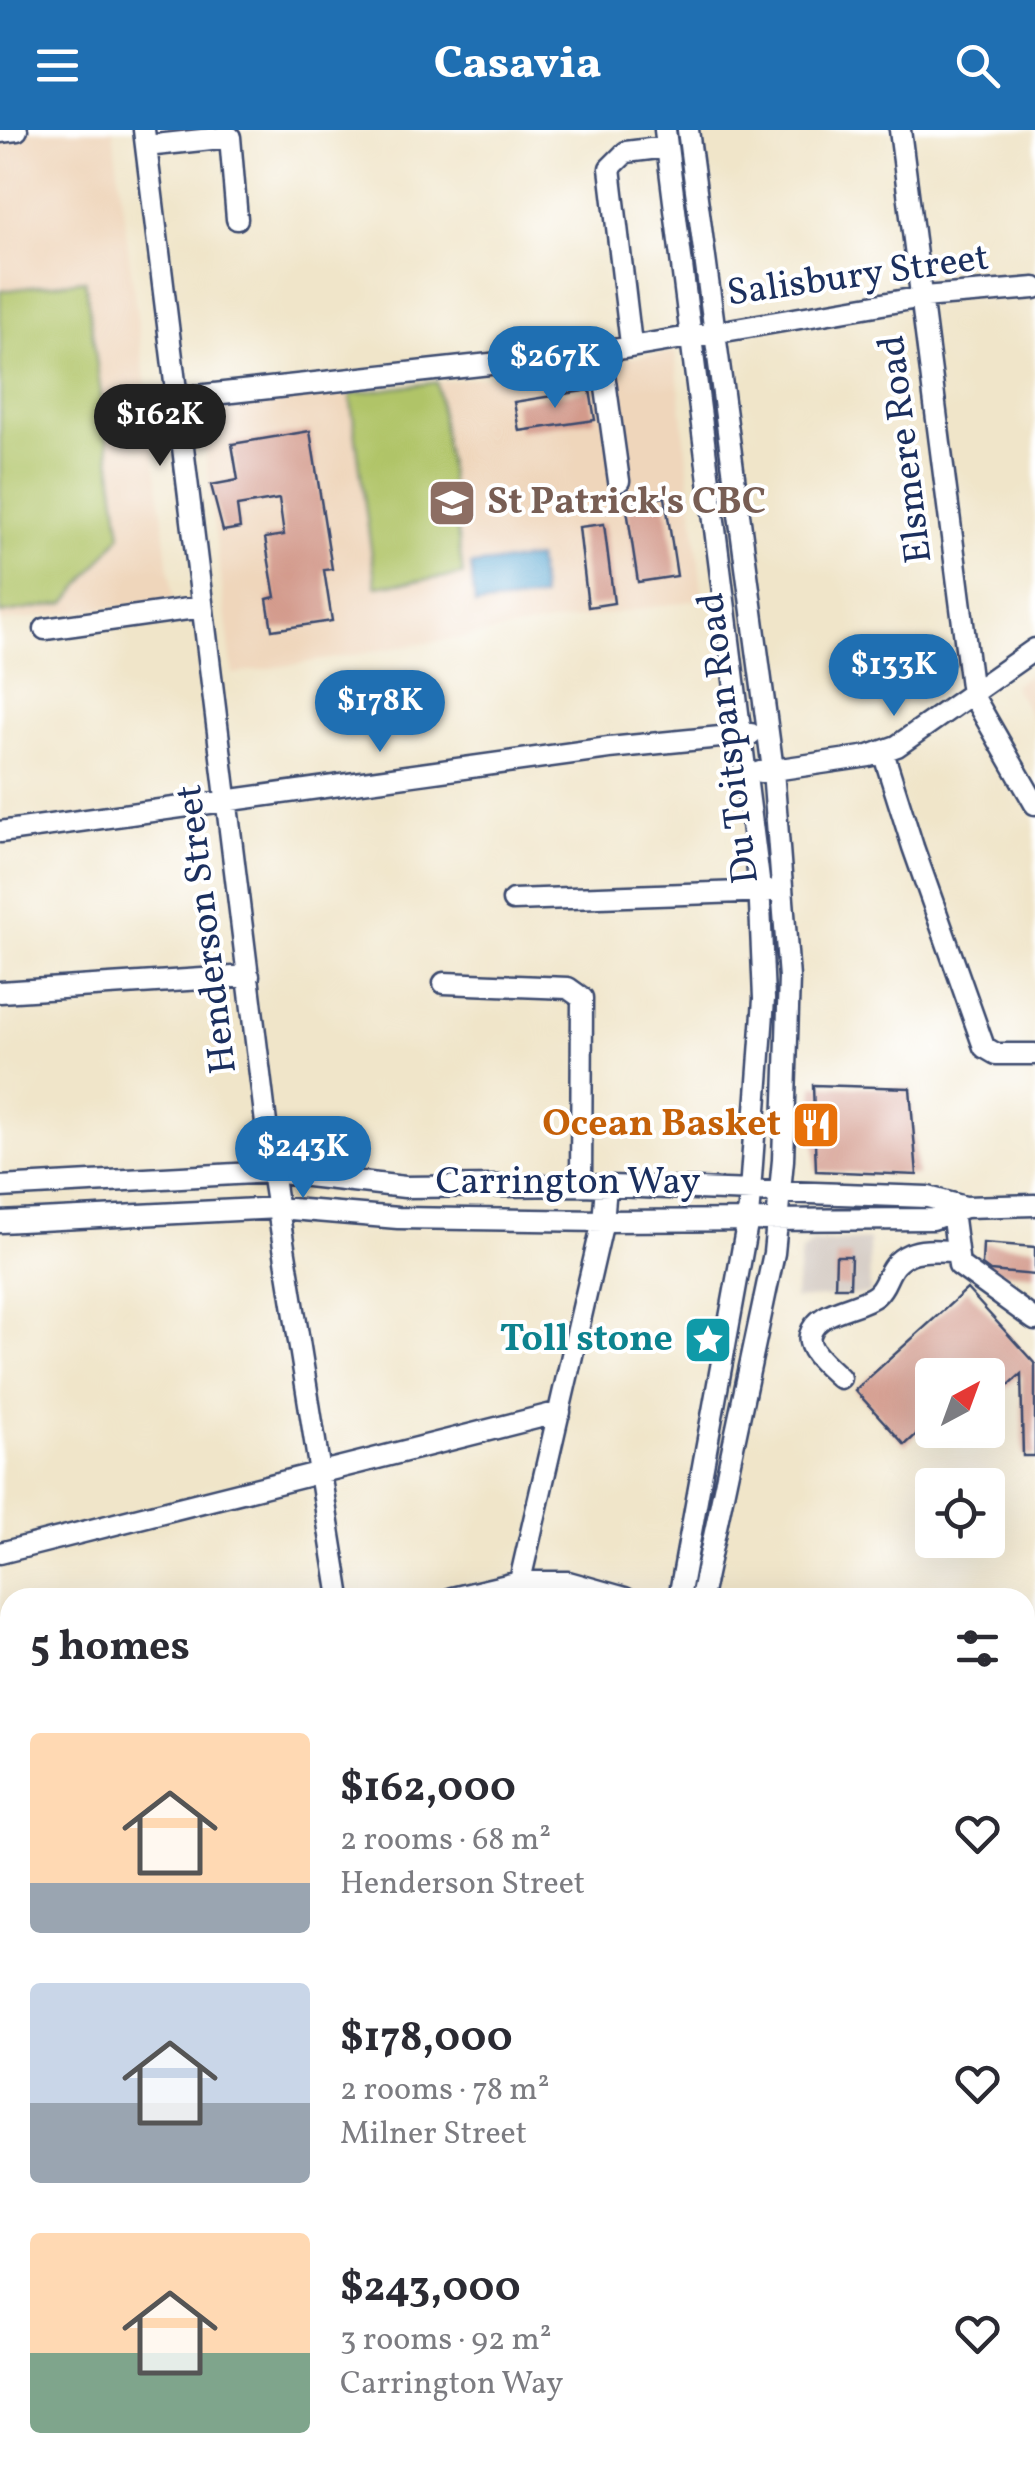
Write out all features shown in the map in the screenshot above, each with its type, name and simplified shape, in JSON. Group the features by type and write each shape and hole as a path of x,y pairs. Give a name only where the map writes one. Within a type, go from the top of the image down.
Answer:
{"street":[{"path":"0,132 17,130"},
{"name":"Du Toitspan Road","path":"688,130 773,770 789,978 774,1253 703,1588"},
{"name":"Elsmere Road","path":"900,130 972,694 1035,804"},
{"path":"145,138 230,133 237,219"},
{"name":"Henderson Street","path":"145,138 272,1172 338,1588"},
{"path":"630,344 610,168 626,152 666,138"},
{"name":"Du Toitspan Road","path":"666,138 760,893 764,999 748,1219 681,1588"},
{"name":"Salisbury Street","path":"176,398 601,352 923,296 1035,288"},
{"path":"601,352 619,481"},
{"path":"45,630 202,607"},
{"path":"746,773 883,752 908,740 1035,650"},
{"path":"0,832 609,748 768,731"},
{"path":"883,752 984,1047 996,1054 1035,1054"},
{"path":"513,900 760,893 783,888"},
{"path":"0,992 250,976"},
{"path":"444,983 568,988 582,998 582,1185"},
{"name":"Carrington Way","path":"0,1187 272,1172 405,1186 582,1185 928,1197 956,1207"},
{"path":"518,1588 603,1221 606,1187"},
{"path":"1035,1205 956,1207 959,1265 1035,1320"},
{"name":"Carrington Way","path":"0,1222 278,1208 398,1218 933,1219 956,1207"},
{"path":"840,1378 813,1350 810,1338 814,1328 828,1316 873,1298 882,1288 888,1271 911,1253 957,1251"},
{"path":"0,1553 560,1412"},
{"path":"530,1588 568,1582 589,1588"}],"shaded area":[{"path":"113,130 173,599 0,622 0,131"},
{"name":"St Patrick's CBC","path":"675,352 703,599 233,674 199,407 350,394"},
{"path":"1035,670 1035,723 1013,685"},
{"path":"869,1240 870,1294 794,1299 801,1253 812,1243"}],"green space":[{"path":"85,280 121,535 66,603 0,614 0,291"},
{"path":"437,382 463,575 376,586 350,394"}],"water":[{"path":"537,558 542,598 475,605 471,565"}],"building":[{"path":"590,390 595,420 519,431 514,402"},
{"path":"310,431 332,569 324,570 332,621 272,630 267,599 275,597 265,538 284,535 279,499 237,506 240,528 223,531 211,485 238,480 232,444"},
{"path":"665,497 677,576 638,582 626,503"},
{"path":"604,524 614,603 588,607 579,527"},
{"path":"813,1085 910,1088 917,1175 816,1171"},
{"path":"983,1243 1035,1247 1035,1275 990,1271 982,1265"},
{"path":"836,1256 851,1256 850,1287 835,1287"},
{"path":"967,1289 1035,1364 1035,1456 1023,1456 1021,1374 1005,1389 1005,1358 915,1358 915,1436 905,1445 855,1390"}],"place":[{"name":"St Patrick's CBC","path":"452,503"},
{"name":"Ocean Basket","path":"816,1125"},
{"name":"Toll stone","path":"708,1340"}]}
